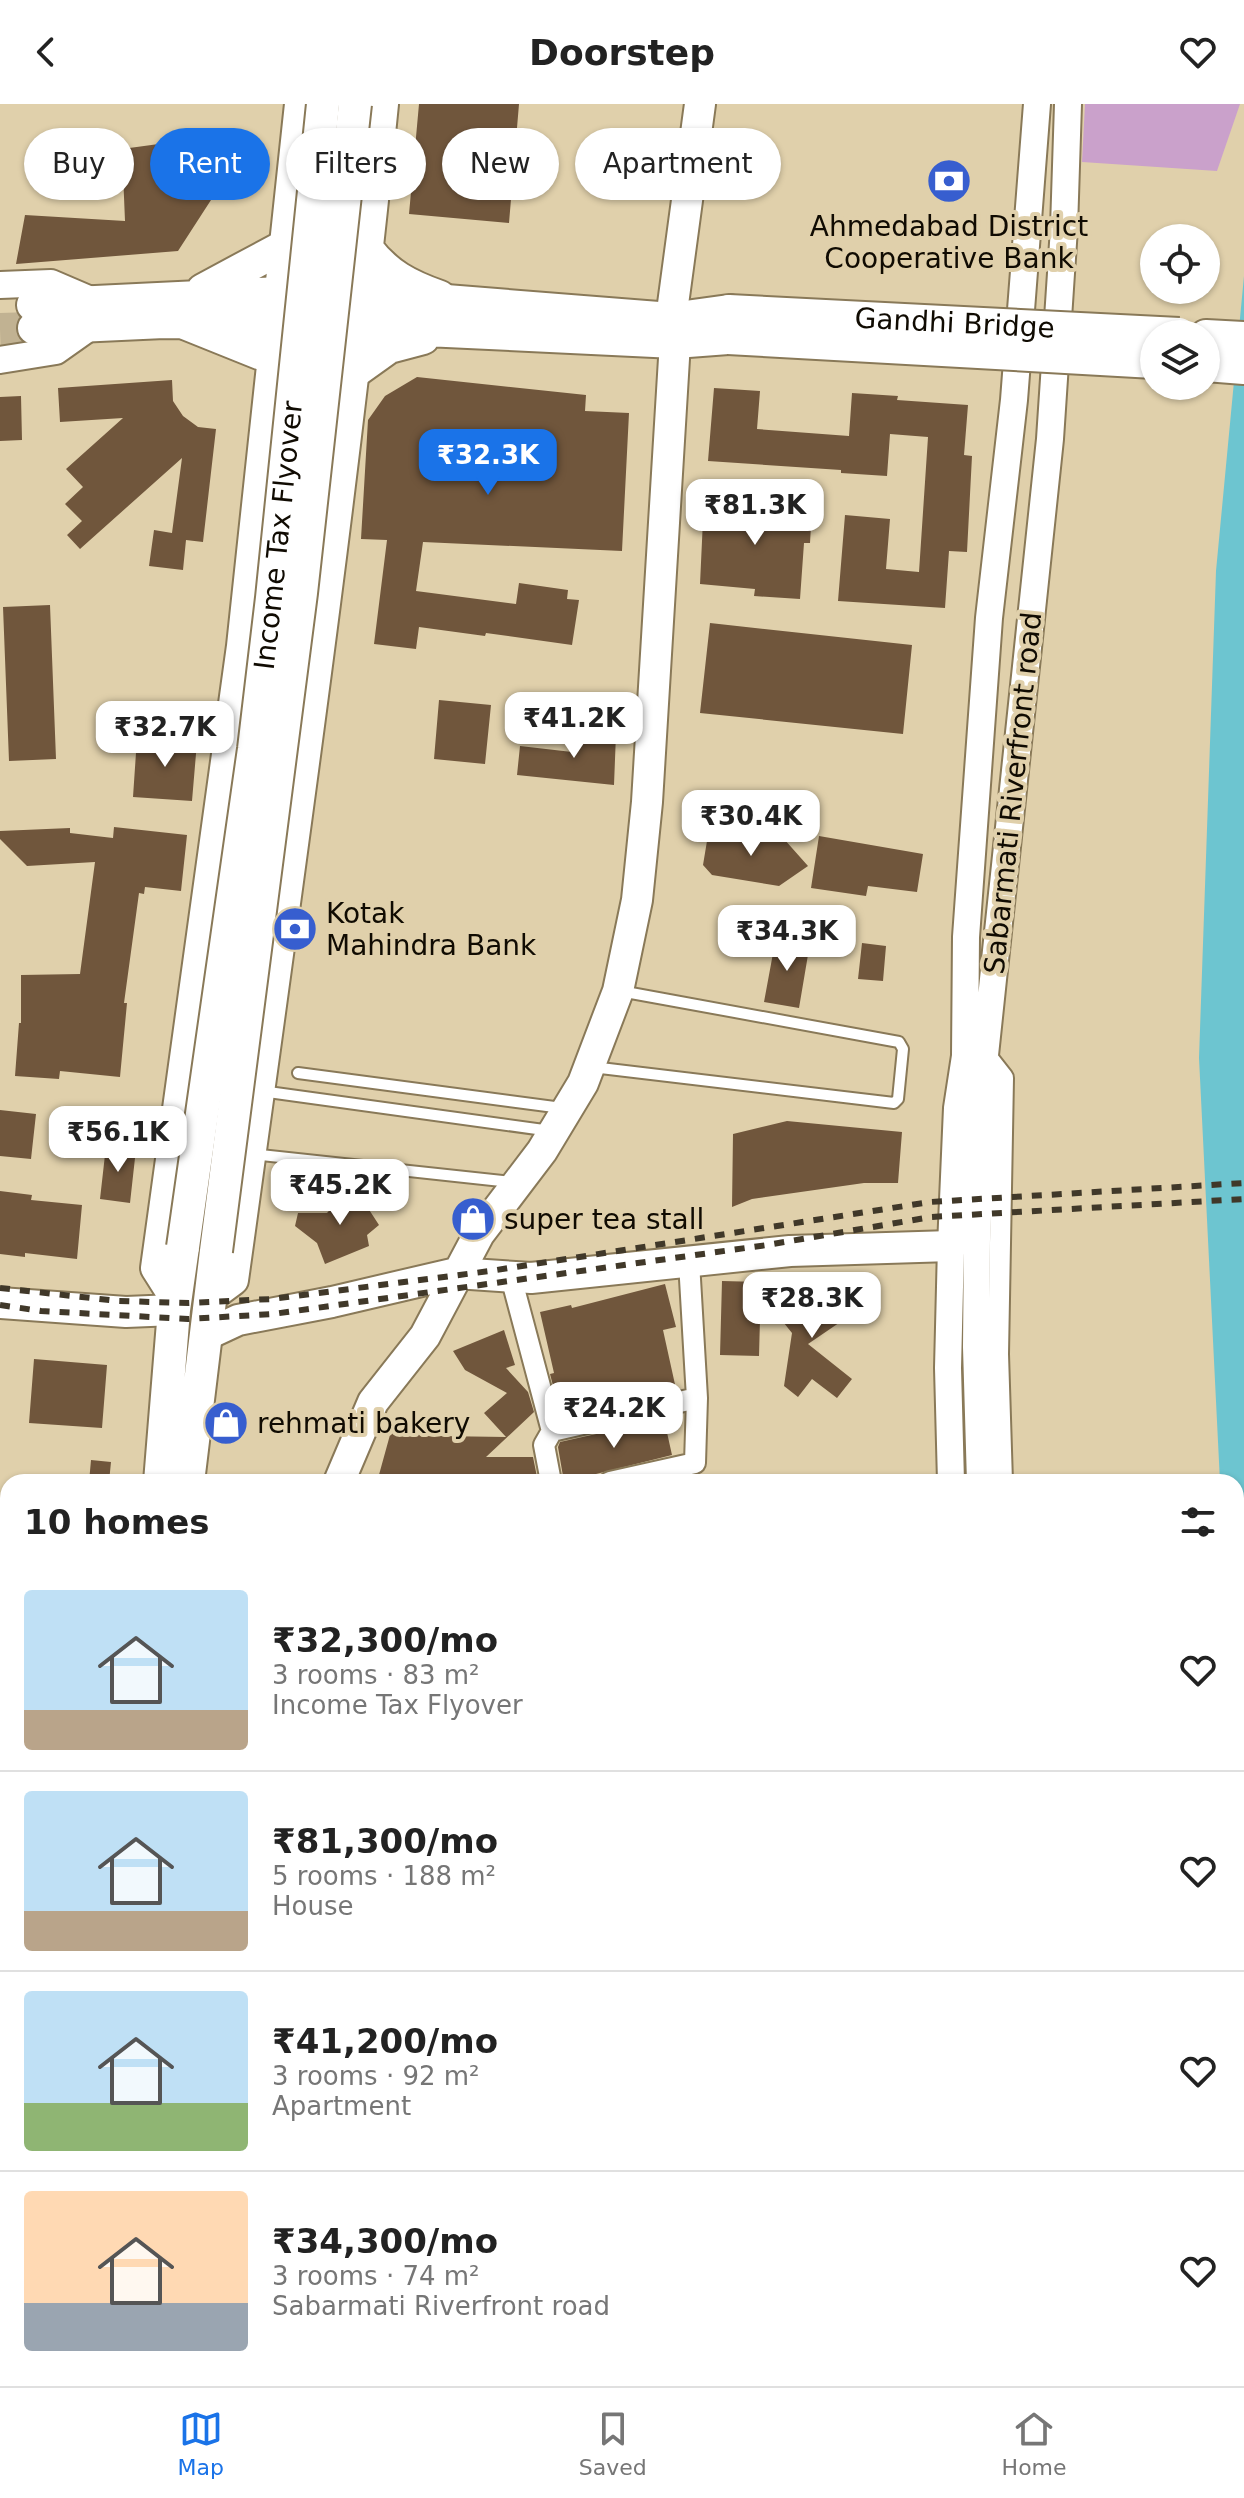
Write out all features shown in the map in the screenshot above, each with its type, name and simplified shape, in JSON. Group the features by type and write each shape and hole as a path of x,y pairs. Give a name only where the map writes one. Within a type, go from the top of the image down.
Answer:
{"main road":[{"path":"0,1303 126,1312 174,1304 156,1268 242,646 300,104"},
{"name":"Income Tax Flyover","path":"161,1474 174,1304 254,749 272,598 323,104"},
{"name":"Income Tax Flyover","path":"189,1474 301,593 355,104"},
{"path":"210,1297 233,1280 319,666 354,372 350,314 367,247 383,104"},
{"path":"342,1474 373,1402 425,1336 479,1234 518,1183 583,1083 618,991 637,900 647,802 673,330 700,104"},
{"path":"182,310 285,246"},
{"path":"367,247 385,269 456,316"},
{"path":"279,306 321,291 350,314"},
{"path":"34,316 279,306 350,314 456,316 673,330 728,324"},
{"path":"182,310 274,360"},
{"path":"354,372 389,347 456,316"},
{"name":"Gandhi Bridge","path":"728,324 1140,333"},
{"name":"Gandhi Bridge","path":"728,324 1140,361"},
{"path":"1220,337 1244,338"},
{"path":"1220,366 1244,368"},
{"path":"208,1334 238,1320 456,1273 531,1278 790,1251 951,1246"}],"street":[{"name":"Sabarmati Riverfront road","path":"951,1474 948,1368 951,1246 957,1108 965,1056 966,937 986,666 1014,400 1037,104"},
{"name":"Sabarmati Riverfront road","path":"980,1474 977,1239 985,1055 1050,439 1064,228 1068,104"},
{"path":"0,285 51,283 92,314 56,351 0,360"},
{"path":"985,1055 1003,1078 998,1354 1002,1474"},
{"path":"646,1474 695,1463 697,1398 689,1262"},
{"path":"511,1277 552,1431 544,1445 549,1474"},
{"path":"552,1431 697,1398"}],"lane":[{"path":"589,1067 894,1103 898,1099 903,1049 899,1042 618,991"},
{"path":"298,1073 561,1120"},
{"path":"259,1091 561,1120"},
{"path":"250,1154 518,1183"}],"shaded area":[{"path":"1085,104 1240,104 1217,171 1082,162"}],"water":[{"path":"1244,276 1244,1474 1220,1474 1199,1058 1216,571"}],"building":[{"path":"419,104 519,104 517,128 442,128 442,200 511,200 509,223 409,214 410,200 426,200 426,128 417,128"},
{"path":"150,145 150,200 211,200 178,251 16,264 25,215 125,221 124,200 134,200 134,147"},
{"path":"417,377 586,395 585,411 629,413 622,551 423,542 416,591 516,604 519,583 568,590 567,599 579,600 572,645 419,627 416,649 374,644 387,540 361,539 368,420 385,396"},
{"path":"172,380 173,401 183,416 198,427 216,429 203,542 186,540 183,570 149,566 154,530 172,533 182,458 80,549 67,535 82,521 65,504 83,487 66,469 123,418 60,422 58,388"},
{"path":"714,388 760,391 757,429 849,436 852,393 968,405 964,455 972,456 967,552 949,551 945,608 838,601 845,515 890,519 886,569 919,572 928,437 890,434 887,476 708,461"},
{"path":"21,396 22,440 0,441 0,397"},
{"path":"704,498 812,509 810,543 804,543 800,599 754,596 755,589 700,584"},
{"path":"50,605 56,759 9,761 3,607"},
{"path":"710,623 912,645 903,734 700,713"},
{"path":"439,700 491,705 485,764 434,759"},
{"path":"576,729 616,734 614,785 517,775 520,746 572,752"},
{"path":"137,738 197,742 192,801 133,797"},
{"path":"114,827 187,835 181,891 145,887 144,894 139,893 124,1003 127,1003 120,1077 60,1071 59,1079 15,1076 21,1023 21,975 80,974 95,862 27,866 0,839 0,831 70,828 70,833 113,838"},
{"path":"720,829 784,839 808,866 779,886 712,875 703,865 708,835"},
{"path":"819,836 923,854 917,892 868,886 866,896 811,888"},
{"path":"776,937 810,943 799,1008 764,1002"},
{"path":"862,943 886,946 883,981 858,979"},
{"path":"0,1110 36,1114 31,1159 0,1156"},
{"path":"787,1121 902,1132 898,1183 864,1183 752,1199 732,1207 733,1134"},
{"path":"106,1146 136,1149 130,1203 100,1199"},
{"path":"353,1185 379,1225 367,1235 369,1246 325,1264 317,1243 295,1226 298,1213 327,1213"},
{"path":"0,1191 32,1195 31,1200 82,1205 77,1259 25,1253 25,1257 0,1254"},
{"path":"722,1281 761,1282 759,1356 720,1355"},
{"path":"665,1284 676,1327 663,1330 676,1389 561,1416 550,1374 554,1373 540,1312 571,1305 572,1308"},
{"path":"803,1285 818,1306 841,1291 855,1312 808,1344 852,1379 837,1398 812,1379 798,1397 784,1386 792,1333 771,1307"},
{"path":"504,1330 515,1365 506,1368 528,1392 534,1412 486,1457 533,1457 536,1474 379,1474 393,1424 438,1436 506,1437 484,1413 507,1393 465,1370 453,1351"},
{"path":"34,1359 107,1365 102,1428 29,1423"},
{"path":"664,1419 672,1455 596,1474 563,1474 558,1447 560,1442"},
{"path":"91,1460 111,1462 110,1474 90,1474"}],"tunnel":[{"path":"0,329 34,328"}],"railway":[{"path":"0,1288 118,1301 189,1303 272,1299 490,1271 930,1202 1244,1183"},
{"path":"0,1305 41,1311 188,1319 273,1314 767,1245 931,1217 1244,1199"}],"place":[{"name":"Ahmedabad District Cooperative Bank","path":"949,181"},
{"name":"Kotak Mahindra Bank","path":"295,929"},
{"name":"super tea stall","path":"473,1219"},
{"name":"rehmati bakery","path":"226,1423"}]}
